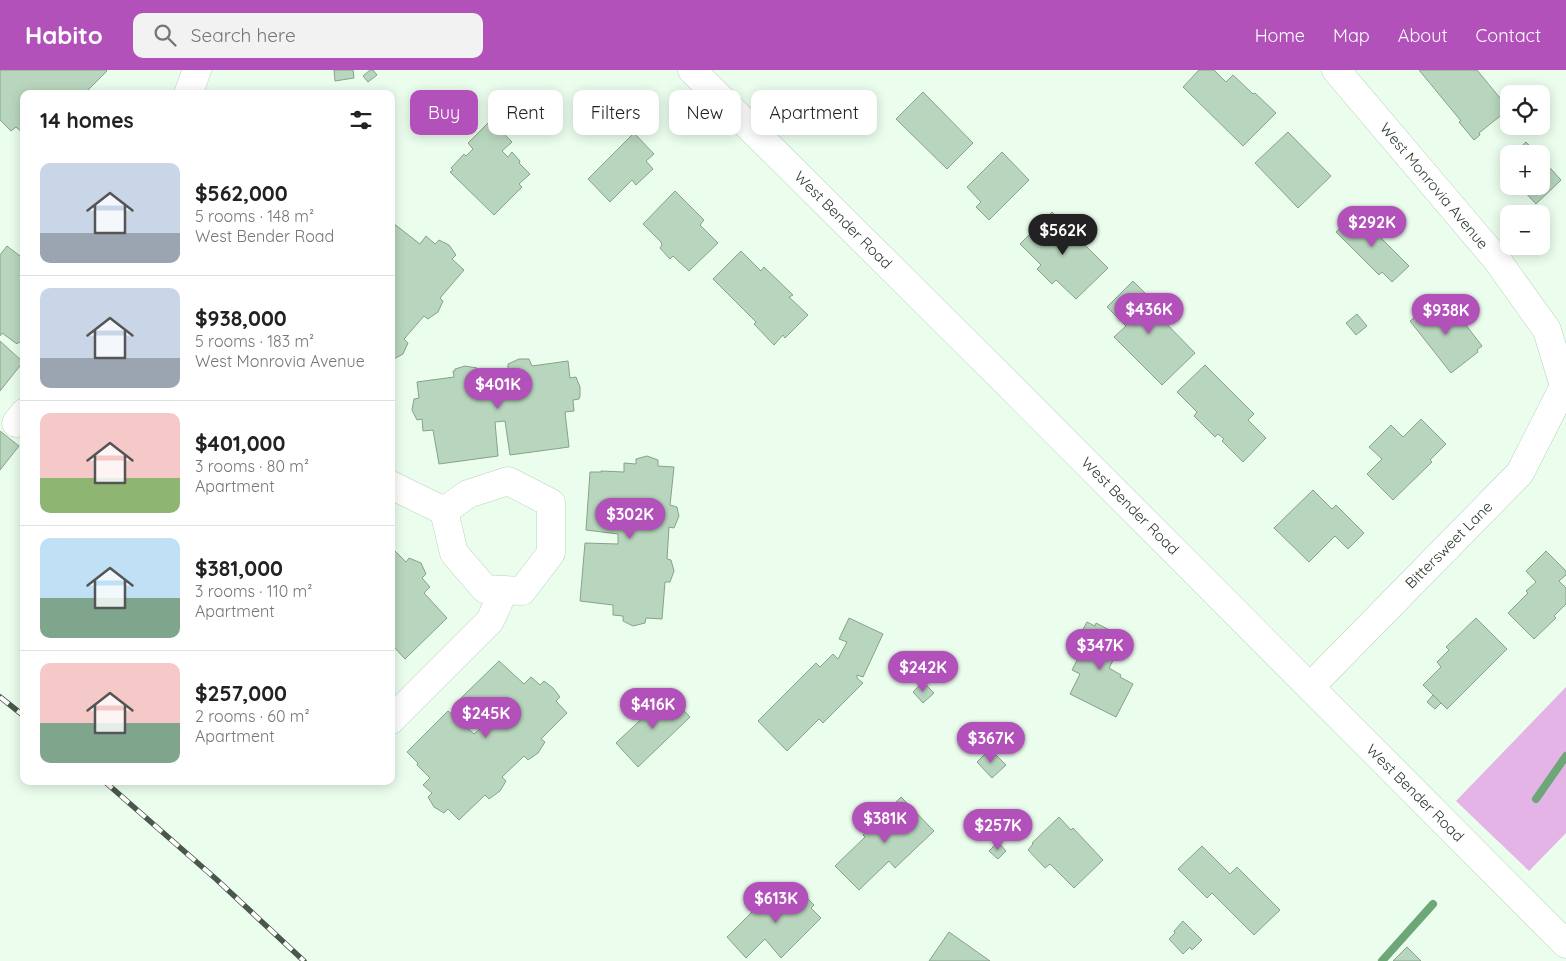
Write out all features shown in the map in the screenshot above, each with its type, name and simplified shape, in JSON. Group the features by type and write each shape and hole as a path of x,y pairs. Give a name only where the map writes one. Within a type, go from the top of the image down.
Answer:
{"street":[{"path":"190,90 197,70"},
{"name":"West Bender Road","path":"692,70 1566,944"},
{"name":"West Monrovia Avenue","path":"1336,70 1497,260 1547,330 1564,386"},
{"name":"Bittersweet Lane","path":"1310,687 1520,473 1564,386"},
{"path":"508,481 551,503 551,553 522,591 486,589 454,553 444,511 468,494 508,481"},
{"path":"395,487 444,511"},
{"path":"395,716 490,621 504,590"}],"shaded area":[{"path":"1566,687 1566,833 1529,871 1456,801"}],"building":[{"path":"0,70 107,71 88,90 20,90 20,130 16,127 11,131 0,120"},
{"path":"334,70 353,70 354,78 335,81"},
{"path":"370,70 373,70 377,75 368,82 363,76"},
{"path":"1199,70 1214,70 1226,82 1233,75 1276,113 1243,146 1183,87"},
{"path":"1419,70 1477,70 1500,98 1500,116 1479,133 1480,135 1474,140 1459,122 1461,121"},
{"path":"923,92 973,143 947,169 896,119"},
{"path":"488,123 488,135 505,135 512,142 502,151 508,157 512,152 520,161 519,163 530,174 519,184 522,187 494,215 450,172 453,170 451,168 464,154 466,156 473,149 468,143"},
{"path":"1288,132 1331,176 1298,208 1255,163"},
{"path":"632,135 636,135 654,154 646,161 653,169 636,185 632,180 610,202 588,179"},
{"path":"1002,152 1029,180 989,220 976,207 981,202 967,187"},
{"path":"1550,168 1561,180 1550,191"},
{"path":"675,191 704,220 700,225 718,243 689,271 673,256 670,259 660,248 661,242 643,224"},
{"path":"1528,195 1545,195 1536,204"},
{"path":"1052,212 1108,268 1076,299 1056,280 1052,284 1037,269 1041,265 1020,244"},
{"path":"1356,213 1409,266 1392,282 1382,272 1379,275 1336,232"},
{"path":"395,225 420,244 426,236 435,244 439,240 449,245 456,255 452,259 464,270 440,298 443,301 438,312 428,319 424,316 404,339 408,343 403,354 395,358"},
{"path":"7,246 20,256 20,343 17,344 2,333 0,336 0,255"},
{"path":"741,251 761,271 764,267 793,295 789,297 808,315 785,338 783,335 774,345 754,324 756,322 713,279"},
{"path":"1133,281 1157,305 1152,309 1195,353 1162,385 1114,337 1126,326 1107,307"},
{"path":"1438,299 1457,323 1462,320 1482,346 1477,350 1478,352 1451,373 1410,321"},
{"path":"1357,314 1367,326 1356,335 1346,323"},
{"path":"0,341 20,359 20,366 0,391"},
{"path":"519,359 529,359 532,366 568,361 570,378 576,377 580,387 579,399 573,400 574,411 565,412 569,447 510,455 505,421 495,422 498,456 439,464 433,430 423,431 422,419 417,420 412,410 414,399 419,398 417,382 454,377 453,371 455,369 465,366 477,368 477,374 508,370 508,364"},
{"path":"1205,365 1254,414 1248,420 1266,438 1243,462 1222,441 1224,439 1218,434 1215,437 1194,416 1197,412 1177,392"},
{"path":"1421,419 1446,444 1430,460 1432,462 1393,500 1367,474 1382,459 1369,447 1391,425 1403,437"},
{"path":"0,431 19,446 0,470"},
{"path":"647,456 658,460 658,466 674,467 670,505 677,507 679,516 674,528 669,527 667,559 671,560 674,571 670,582 665,582 662,619 646,618 645,623 633,626 623,621 623,616 613,615 613,605 580,601 585,543 618,544 618,534 586,530 590,472 624,472 624,463 636,464 636,459"},
{"path":"1313,490 1332,509 1336,505 1364,533 1348,549 1335,536 1309,562 1274,528"},
{"path":"395,551 406,562 409,558 421,563 426,574 422,578 430,587 424,593 447,618 405,659 395,648"},
{"path":"1546,551 1566,571 1566,575 1559,581 1566,588 1566,604 1554,616 1556,618 1534,639 1508,613 1536,582 1526,571"},
{"path":"849,618 883,634 863,677 857,675 857,678 863,683 823,723 819,719 787,751 758,721 816,663 820,667 833,654 838,659 847,642 839,639"},
{"path":"1476,618 1507,649 1447,709 1423,685 1441,667 1437,662 1449,650 1446,647"},
{"path":"1087,622 1095,626 1096,623 1125,638 1109,668 1133,684 1116,717 1070,694 1080,674 1072,670 1088,639 1080,635"},
{"path":"499,661 524,684 531,677 540,685 544,681 560,697 556,701 567,713 541,739 545,742 538,753 528,760 524,756 502,777 506,781 500,791 489,799 485,795 459,820 448,809 444,813 434,807 428,797 432,793 423,785 430,778 407,752 448,711 474,734 482,727 467,714 469,712 458,701"},
{"path":"923,682 934,693 923,703 913,692"},
{"path":"668,694 690,717 638,767 616,743"},
{"path":"1433,695 1441,703 1435,709 1427,702"},
{"path":"990,749 1006,765 992,778 977,762"},
{"path":"901,797 934,831 895,868 889,861 859,890 835,866 865,837 863,835"},
{"path":"1059,817 1071,830 1073,828 1103,860 1074,888 1050,864 1045,868 1028,850 1032,843"},
{"path":"998,842 1006,851 998,859 989,851"},
{"path":"1202,846 1230,874 1237,867 1280,910 1254,935 1212,893 1207,898 1178,869"},
{"path":"786,884 795,893 799,890 814,905 811,908 821,918 781,958 765,939 746,958 727,937 755,909 758,912"},
{"path":"1183,921 1202,940 1192,950 1190,947 1183,954 1169,939"},
{"path":"949,932 990,961 929,961"},
{"path":"1407,947 1421,961 1393,961"}],"waterway":[{"path":"1536,799 1566,756"},
{"path":"1382,961 1433,904"}],"railway":[{"path":"0,697 20,713"},
{"path":"109,785 216,879 304,961"}]}
